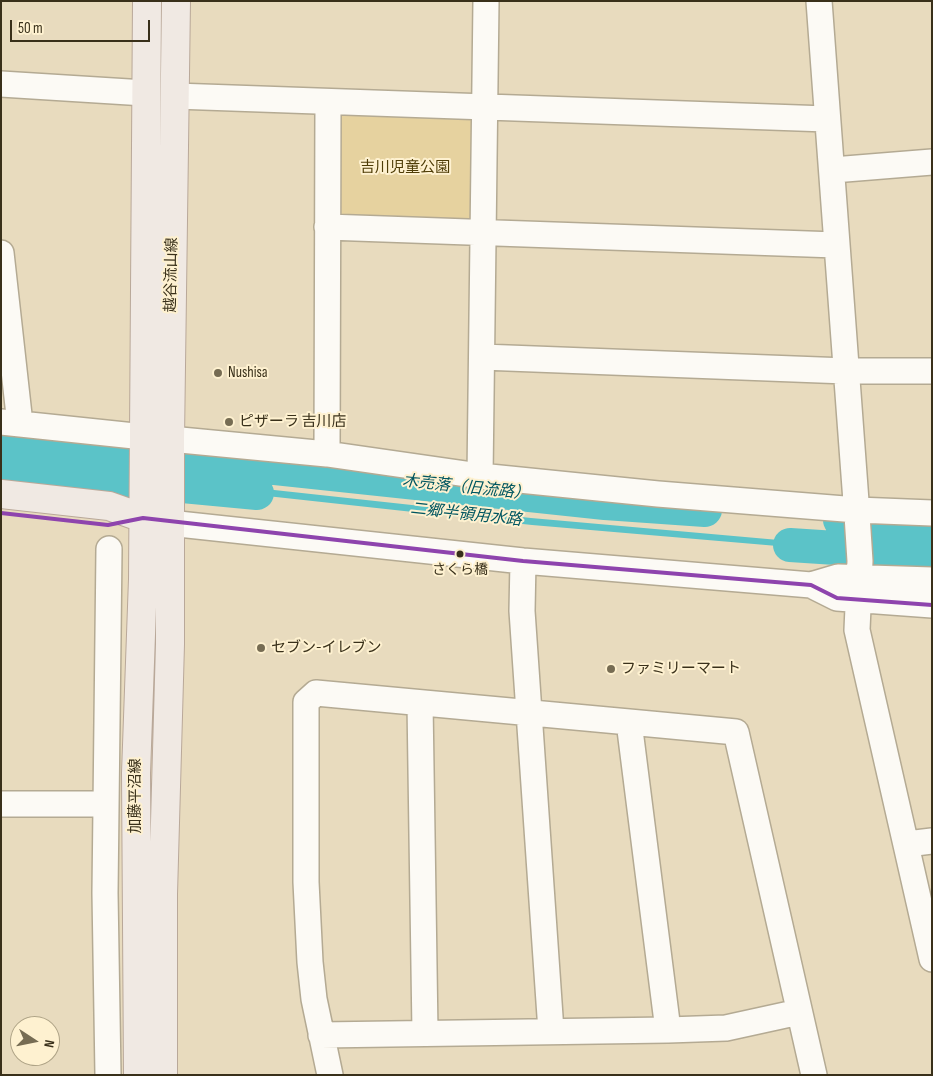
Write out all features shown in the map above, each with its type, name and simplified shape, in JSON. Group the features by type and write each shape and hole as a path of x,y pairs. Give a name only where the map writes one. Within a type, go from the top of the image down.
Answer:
{"main road":[{"name":"越谷流山線","path":"147,1 146,93 153,440 152,511"},
{"name":"越谷流山線","path":"152,511 153,440 175,96 176,1"},
{"path":"1,494 152,511"},
{"path":"1,513 108,524 152,511"},
{"name":"加藤平沼線","path":"138,1075 136,773 143,579 152,511"},
{"name":"加藤平沼線","path":"152,511 170,644 163,894 163,1075"}],"street":[{"path":"480,476 486,1"},
{"path":"819,1 857,513 858,638 932,959"},
{"path":"1,84 146,93"},
{"path":"175,96 827,119"},
{"path":"327,454 328,102"},
{"path":"833,170 932,162"},
{"path":"327,227 836,245"},
{"path":"1,253 11,423 153,440 327,454 480,476 658,494 857,513 932,513"},
{"path":"482,357 846,371 932,371"},
{"path":"152,511 523,561 811,585 837,598 859,579 932,580"},
{"path":"108,1075 106,804 109,549"},
{"path":"523,561 522,611 551,1031"},
{"path":"859,579 932,606"},
{"path":"330,1075 320,1034 311,980 309,942 306,702 316,693 736,732 814,1075"},
{"path":"420,703 425,1032"},
{"path":"629,722 668,1030"},
{"path":"1,804 106,804"},
{"path":"907,844 932,841"},
{"path":"106,896 137,897"},
{"path":"320,1034 726,1028 799,1012"}],"green space":[{"name":"吉川児童公園","path":"342,112 468,116 475,125 474,218 467,224 342,219 336,214 335,117"}],"water":[{"path":"1,466 104,474 98,481 1,473"},
{"path":"210,483 531,518 835,545 836,551 532,525 212,490"},
{"path":"882,549 932,550 932,556 882,555"}],"waterway":[{"name":"木売落（旧流路）","path":"1,439 605,503 705,510"},
{"name":"二郷半領用水路","path":"1,469 257,493"},
{"name":"木売落（旧流路）","path":"840,520 932,526"},
{"name":"二郷半領用水路","path":"790,545 932,552"}],"transit line":[{"path":"1,513 108,525 143,518 523,561 811,585 837,598 932,605"}],"place":[{"name":"Nushisa","path":"218,373"},
{"name":"ピザーラ 吉川店","path":"229,422"},
{"name":"さくら橋","path":"460,554"},
{"name":"セブン-イレブン","path":"261,648"},
{"name":"ファミリーマート","path":"611,669"}]}
